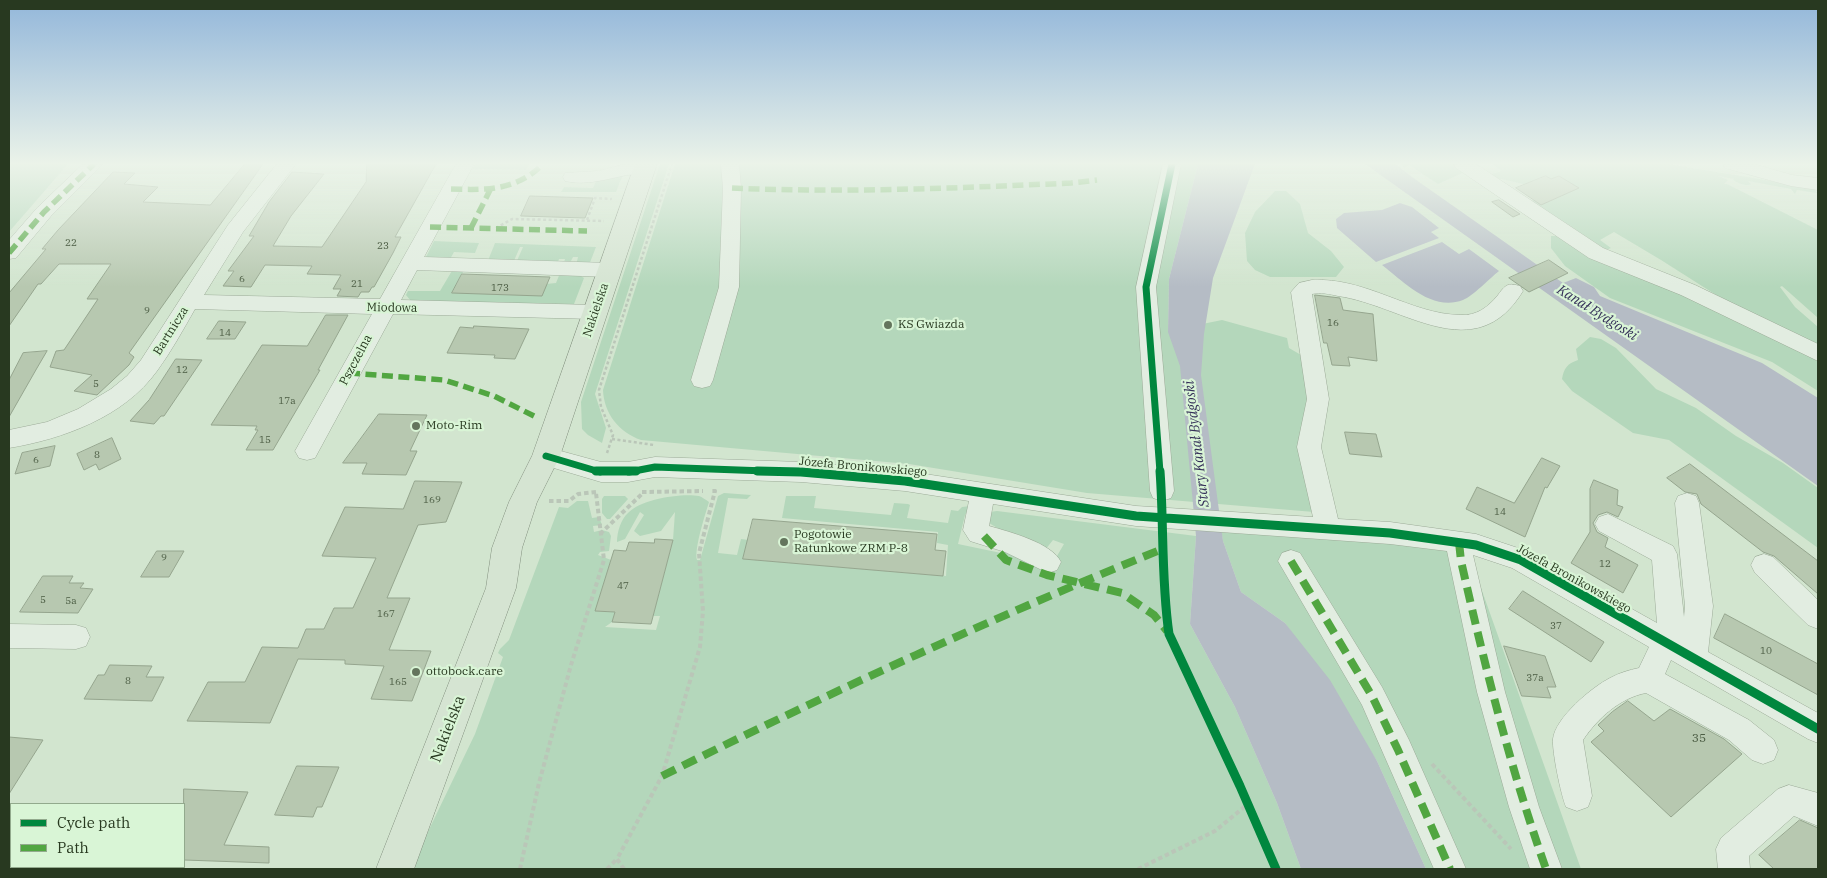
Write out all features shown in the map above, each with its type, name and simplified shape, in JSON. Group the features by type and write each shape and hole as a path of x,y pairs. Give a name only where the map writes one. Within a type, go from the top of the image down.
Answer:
{"main road":[{"name":"Nakielska","path":"395,869 500,588 523,557 543,501 546,456 632,205"}],"street":[{"path":"9,253 51,205"},
{"name":"Bartnicza","path":"9,439 36,434 75,422 92,414 137,381 149,366 243,218 254,205"},
{"name":"Pszczelna","path":"307,450 442,205"},
{"path":"702,380 729,287 731,205"},
{"path":"1162,491 1146,287 1163,205"},
{"path":"1524,205 1596,253 1688,290 1818,353"},
{"path":"410,262 610,270"},
{"path":"1328,529 1309,447 1318,399 1301,292 1304,288 1313,286 1344,289 1371,296 1414,314 1443,321 1472,322 1490,316 1513,291"},
{"name":"Miodowa","path":"189,302 595,312"},
{"name":"Józefa Bronikowskiego","path":"546,456 602,478 655,467 801,472 904,481 1102,512 1171,519 1390,533 1483,547 1521,560 1818,729"},
{"path":"982,493 976,530 979,534 1012,544 1048,562"},
{"path":"1687,503 1699,606 1693,658"},
{"path":"1608,524 1664,554 1671,622 1665,643 1648,679"},
{"path":"1458,542 1492,692 1524,807 1546,869"},
{"path":"1291,561 1372,696 1398,750 1450,869"},
{"path":"1764,565 1818,617"},
{"path":"9,636 76,636"},
{"path":"1576,796 1568,738 1572,730 1587,714 1619,687 1648,679 1739,730 1763,750"},
{"path":"1734,869 1732,849 1789,800 1807,804 1818,810"}],"path":[{"path":"587,220 592,205"},
{"path":"520,869 539,784 571,665 604,560 600,534 602,478 613,435 601,407 599,390 659,205"},
{"path":"496,228 512,219 610,221"},
{"path":"607,869 618,859 662,776 700,647 703,611 699,553 715,491 637,492"},
{"path":"600,534 644,492"},
{"path":"1171,519 1165,607 1170,634 1276,869"},
{"path":"1428,760 1515,853"},
{"path":"1138,869 1215,831 1248,804"},
{"path":"618,859 624,869"}],"green space":[{"path":"9,205 32,205 9,232"},
{"path":"646,205 656,205 595,394 606,428 602,443 582,429 581,402"},
{"name":"KS Gwiazda","path":"662,205 1188,205 1169,279 1168,331 1222,320 1287,338 1289,348 1301,355 1308,390 1306,410 1301,428 1314,512 1087,493 909,464 641,440 633,437 614,421 606,407 603,390"},
{"path":"1262,205 1300,205 1308,233 1331,251 1344,267 1336,277 1270,277 1255,270 1247,261 1245,233 1255,212"},
{"path":"1537,205 1768,205 1818,230 1818,318 1782,286 1780,287 1795,307 1818,327 1818,348 1724,300 1614,232 1600,240 1611,248 1606,250"},
{"path":"1551,236 1563,236 1818,358 1818,391 1772,362 1610,298 1565,266 1551,248"},
{"path":"434,241 479,243 475,253 454,252 449,261 429,260 426,257"},
{"path":"495,243 596,247 589,265 576,265 578,257 573,257 569,265 563,265 565,259 559,259 557,265 516,263 523,247 520,247 513,263 490,262 489,258"},
{"path":"453,269 463,272 452,293 556,283 560,273 576,273 584,278 574,304 411,301 406,295 408,291 440,291"},
{"path":"1590,337 1601,339 1616,348 1656,389 1696,408 1736,436 1783,463 1818,488 1818,548 1669,440 1633,433 1572,391 1562,379 1564,372 1571,363 1578,360 1576,349"},
{"path":"724,493 751,495 747,499 728,498 718,553 737,555 741,539 749,540 745,559 946,576 948,545 937,543 938,532 782,518 786,496 816,496 814,508 891,515 894,503 908,504 910,505 907,518 948,523 951,510 958,511 962,507 971,506 965,515 958,544 1001,553 1019,541 989,523 990,512 997,511 1196,536 1190,624 1235,707 1277,803 1301,869 410,869 475,734 503,657 498,653 509,640 559,507 568,508 577,501 588,501 592,518 599,517 602,525 593,526 594,532 602,530 609,532 611,536 609,551 600,552 598,555 611,560 596,611 615,612 612,622 605,627 656,630 660,616 653,616 673,540 675,512 661,531 640,536 634,531 644,515 640,512 625,539 617,542 621,522 634,508 651,501 672,496 700,496 709,502 697,548 697,560 700,560 718,496","holes":["1053,540 1064,544 1050,568 1045,550"]},
{"path":"604,496 625,496 628,499 610,519 607,519 602,513 602,499"},
{"path":"1220,522 1465,543 1581,869 1426,869 1377,761 1285,623 1241,592 1223,541"}],"water":[{"name":"Stary Kanał Bydgoski","path":"1188,205 1240,205 1213,278 1204,334 1201,375 1223,541 1241,592 1285,623 1330,680 1377,761 1426,869 1301,869 1277,803 1235,707 1190,624 1196,536 1180,366 1168,332 1169,279"},
{"path":"1395,205 1412,207 1439,228 1431,232 1439,238 1376,262 1337,228 1336,219 1344,213 1382,210"},
{"name":"Kanał Bydgoski","path":"1423,205 1452,205 1563,283 1576,278 1594,287 1600,296 1762,363 1818,398 1818,486"},
{"path":"1442,242 1459,254 1469,249 1499,271 1467,298 1452,303 1430,299 1409,287 1382,265"}],"building":[{"path":"82,205 234,205 129,353 134,357 129,365 97,395 74,391 92,375 50,367 56,351 64,350 98,299 87,299 111,264 59,264 41,284 38,284 9,326 9,293 46,249 42,249"},
{"path":"267,205 300,205 273,246 322,247 350,205 413,205 395,237 401,237 374,287 369,292 361,292 358,297 337,296 341,289 333,289 341,275 307,274 312,266 265,265 251,287 223,286 234,271 228,271 254,236 249,236"},
{"path":"526,205 590,205 585,218 521,216"},
{"path":"1496,205 1506,205 1520,214 1513,217"},
{"path":"1549,260 1568,273 1529,292 1509,278"},
{"path":"462,274 550,277 542,296 452,293"},
{"path":"1315,295 1340,298 1343,310 1373,314 1377,361 1348,357 1350,366 1332,365 1327,343 1324,343"},
{"path":"326,315 348,315 318,370 320,370 273,450 246,450 258,430 255,430 257,426 211,425 262,345 307,346"},
{"path":"219,321 246,322 235,339 207,339"},
{"path":"474,326 529,329 515,359 494,358 495,355 447,353 460,327 473,328"},
{"path":"47,351 9,417 9,380 23,353"},
{"path":"176,359 202,360 164,416 161,416 154,424 130,421 149,400"},
{"path":"379,414 427,415 410,451 417,451 406,475 362,474 367,463 343,463"},
{"path":"1345,432 1376,434 1382,457 1350,454"},
{"path":"112,438 121,459 99,470 96,464 84,470 77,454"},
{"path":"55,446 50,466 15,474 22,453"},
{"path":"1542,458 1560,466 1547,488 1545,487 1525,537 1466,509 1477,487 1514,503"},
{"path":"1690,464 1818,561 1818,594 1774,556 1763,552 1701,504 1697,494 1685,492 1667,478"},
{"path":"1594,480 1618,490 1617,505 1623,507 1618,517 1607,512 1598,515 1593,523 1597,532 1608,538 1605,547 1638,565 1623,593 1571,563 1590,532 1590,489"},
{"path":"415,481 462,482 446,522 418,525 387,598 410,598 389,650 431,651 412,701 371,699 384,666 345,664 345,660 298,659 270,723 187,721 208,682 245,682 262,647 298,648 306,629 324,629 334,608 353,608 376,558 322,556 345,507 403,509"},
{"path":"753,519 937,534 935,550 946,551 943,576 743,559"},
{"path":"655,539 673,540 651,624 612,622 615,612 595,611 614,550 626,551 629,542 654,543"},
{"path":"157,551 184,551 169,577 141,577"},
{"path":"43,576 73,576 69,583 84,583 80,588 93,589 78,613 20,612"},
{"path":"1523,591 1604,642 1591,662 1509,609"},
{"path":"1725,614 1818,664 1818,695 1714,638"},
{"path":"1504,646 1545,656 1556,687 1547,687 1551,698 1522,696"},
{"path":"110,665 152,666 146,677 164,677 152,701 84,699 98,675 104,675"},
{"path":"1628,701 1654,721 1670,709 1724,739 1742,754 1671,817 1591,742 1604,731 1598,725"},
{"path":"9,737 43,740 9,794"},
{"path":"297,766 339,767 322,807 317,807 313,817 275,815"},
{"path":"184,789 248,792 224,845 269,847 269,863 185,860"},
{"path":"1800,820 1818,828 1818,869 1774,869 1759,855"}],"marked path":[{"path":"9,253 51,205"},
{"path":"471,228 483,205"},
{"path":"430,227 587,231"},
{"path":"349,373 444,380 494,396 538,418"},
{"path":"984,536 1006,560 1047,575 1122,593 1154,615 1167,631"},
{"path":"1459,542 1461,561 1491,692 1524,807 1546,869"},
{"path":"662,776 911,656 1165,548"},
{"path":"1291,561 1372,696 1398,750 1450,869"}],"cycle path":[{"path":"1163,205 1146,287 1164,519 1165,607 1169,634 1240,786 1276,869"},
{"path":"546,456 601,472 628,472 655,467 801,472 905,481 1136,516 1390,533 1476,545 1521,560 1818,729"}],"place":[{"name":"KS Gwiazda","path":"888,325"},
{"name":"Moto-Rim","path":"416,426"},
{"name":"Pogotowie Ratunkowe ZRM P-8","path":"784,542"},
{"name":"ottobock.care","path":"416,672"}]}
